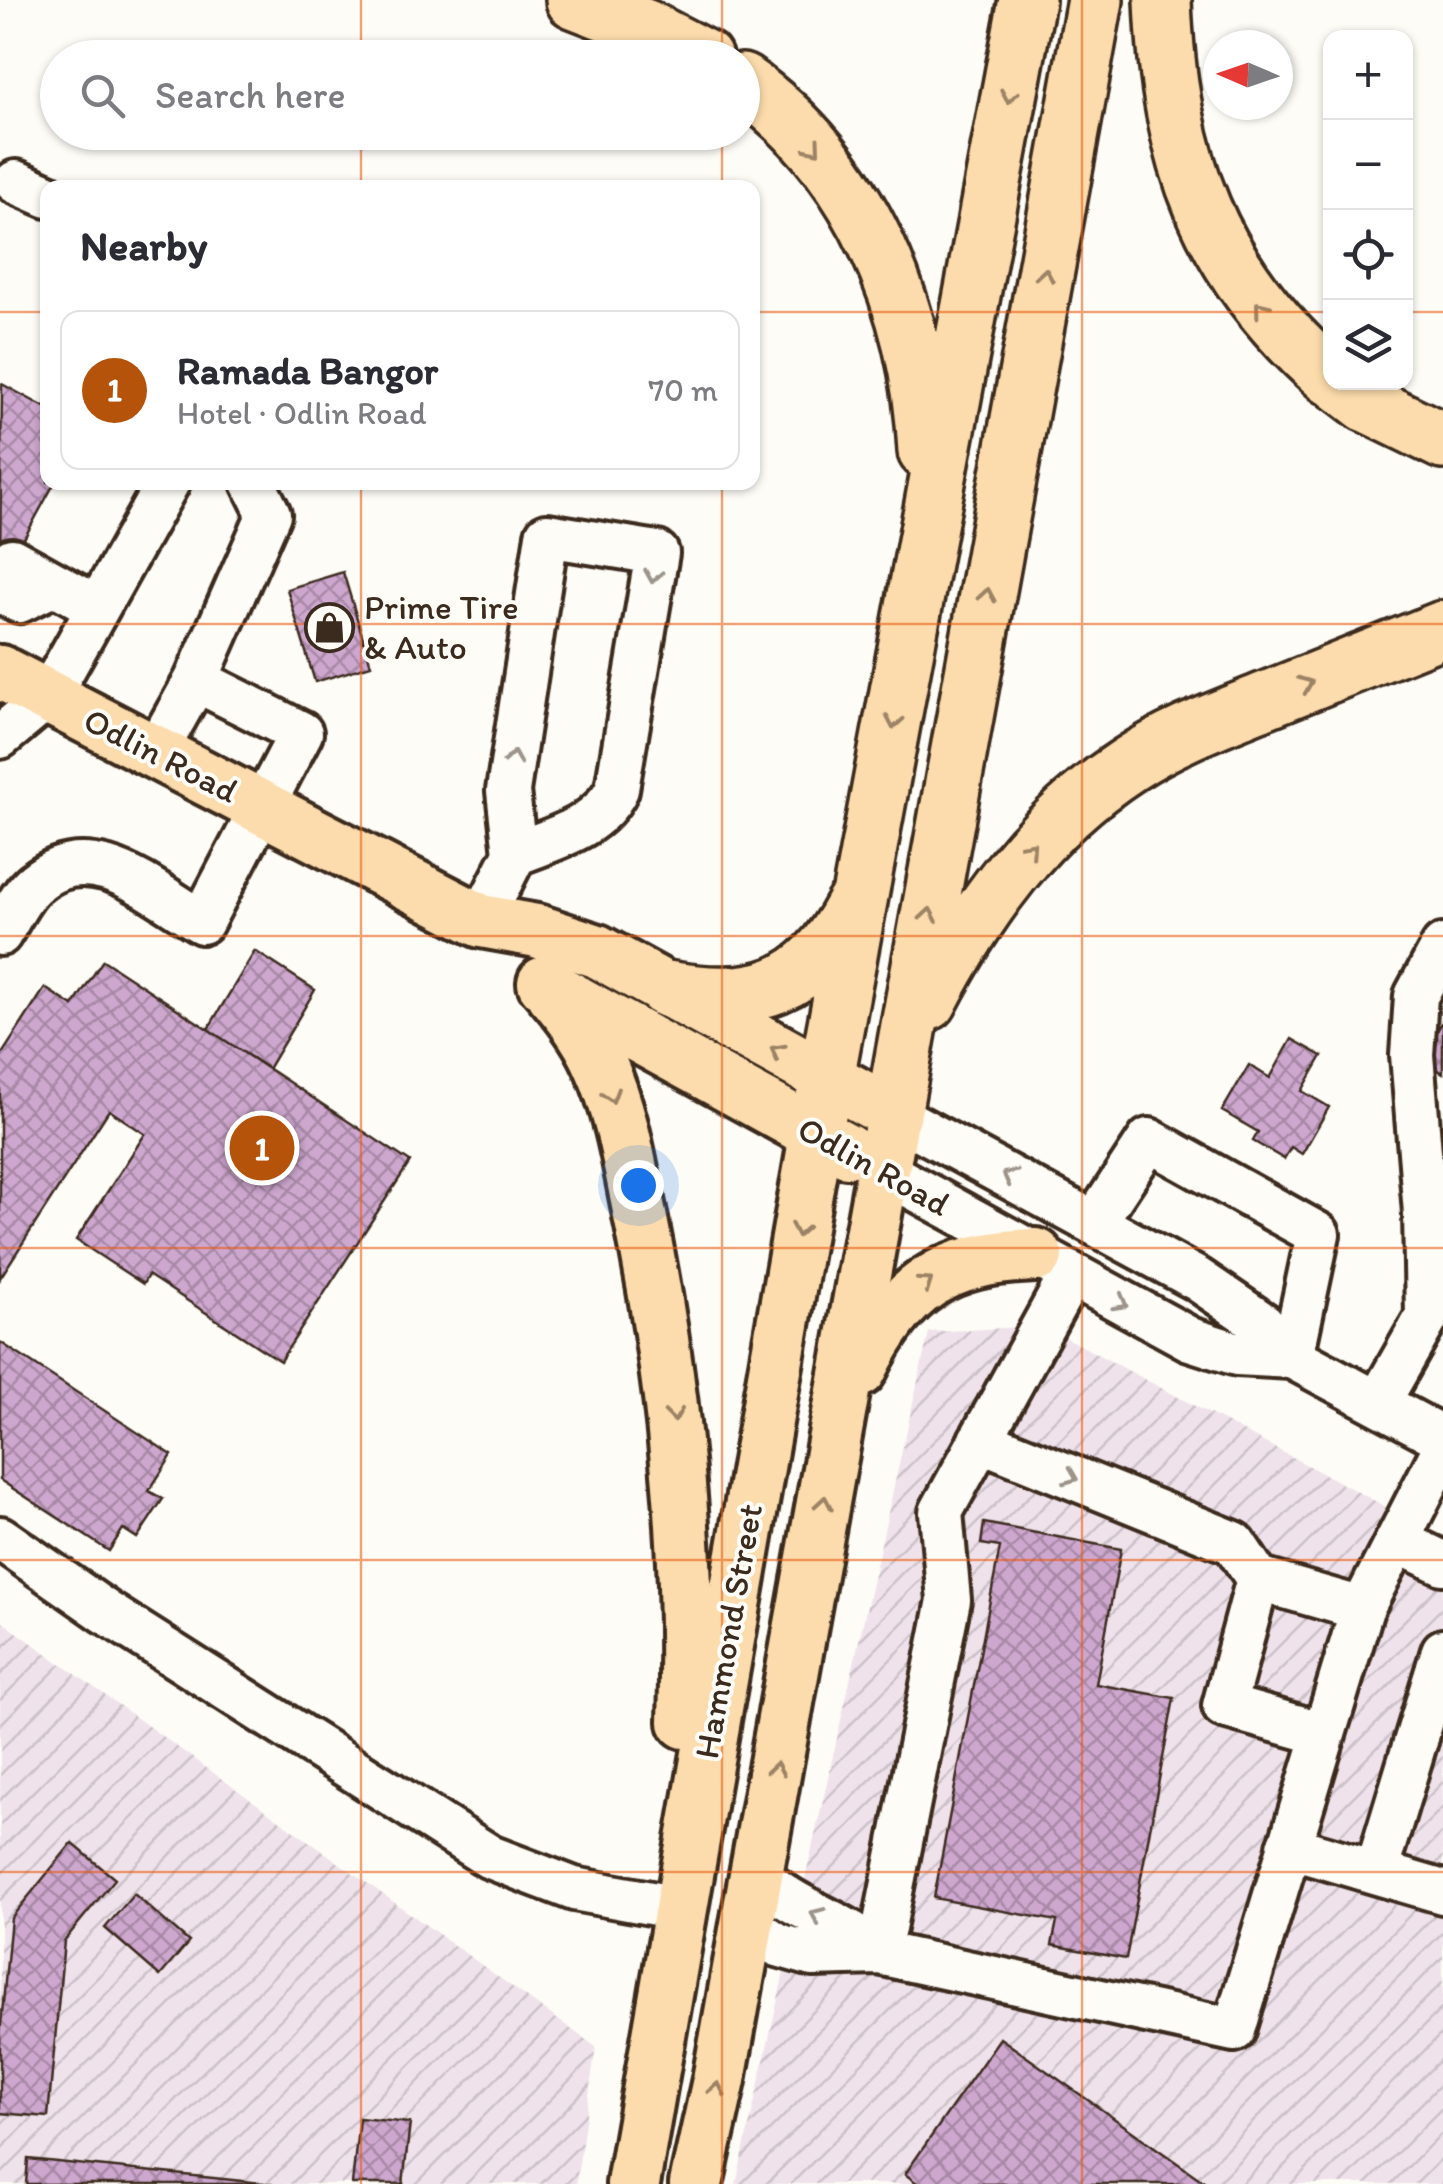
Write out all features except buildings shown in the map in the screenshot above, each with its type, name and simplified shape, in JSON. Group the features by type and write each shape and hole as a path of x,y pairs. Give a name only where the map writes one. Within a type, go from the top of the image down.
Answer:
{"highway":[{"path":"574,0 669,40"},
{"path":"826,1078 1027,0"},
{"path":"893,1114 1095,0"},
{"path":"1164,0 1176,119 1186,162 1219,245 1269,319 1323,370"},
{"path":"760,97 793,124 832,170 867,225 898,292 923,410 925,553"},
{"path":"1349,390 1367,404 1443,441"},
{"path":"905,1049 952,958 992,895 1034,844 1080,800 1130,763 1186,733 1443,629"},
{"path":"666,989 736,995 784,983 824,954 864,881"}],"main road":[{"name":"Odlin Road","path":"0,672 482,921 570,940 893,1114"},
{"name":"Odlin Road","path":"482,921 503,948 544,983 883,1170"},
{"path":"544,983 588,1040 612,1094 664,1340 680,1462 686,1578 678,1908 748,1925"},
{"name":"Hammond Street","path":"634,2184 678,1908 826,1078"},
{"name":"Hammond Street","path":"696,2184 748,1925 893,1114"},
{"path":"839,1422 871,1347 919,1286 937,1274 980,1259 1053,1265"}],"street":[{"path":"0,736 48,697 95,606 163,490"},
{"path":"155,752 196,680 269,514 257,490"},
{"path":"482,921 515,854 508,791 547,535 656,553 618,788 605,809 587,825 515,854"},
{"path":"6,575 54,584 95,606"},
{"path":"0,934 33,884 71,862 106,865 202,922 301,733 196,680"},
{"path":"1378,1403 1435,1320 1412,1054 1416,996 1443,946"},
{"name":"Odlin Road","path":"893,1114 1095,1222 1243,1308 1292,1358 1443,1438"},
{"path":"1095,1222 1149,1140 1318,1234 1292,1358"},
{"name":"Odlin Road","path":"883,1170 1213,1348 1292,1358"},
{"path":"878,1953 949,1600 941,1512 980,1440 1053,1265"},
{"path":"980,1440 1234,1544 1258,1579 1362,1609"},
{"path":"748,1925 778,1945 814,1956 878,1953 1234,2030 1362,1609 1443,1451"},
{"path":"0,1538 122,1623 490,1857 559,1885 678,1908"},
{"path":"1397,1542 1443,1563"},
{"path":"1258,1579 1224,1706 1324,1734"},
{"path":"1376,1872 1443,1651"},
{"path":"1290,1848 1443,1892"},
{"path":"757,1874 788,1902 848,1929 878,1953"}],"shaded area":[{"path":"1044,1326 1443,1537 1443,2184 736,2184 929,1332"},
{"path":"0,1620 596,2047 576,2184 0,2184"}],"place":[{"name":"Prime Tire & Auto","path":"329,627"},
{"name":"Ramada Bangor","path":"262,1148"}]}
